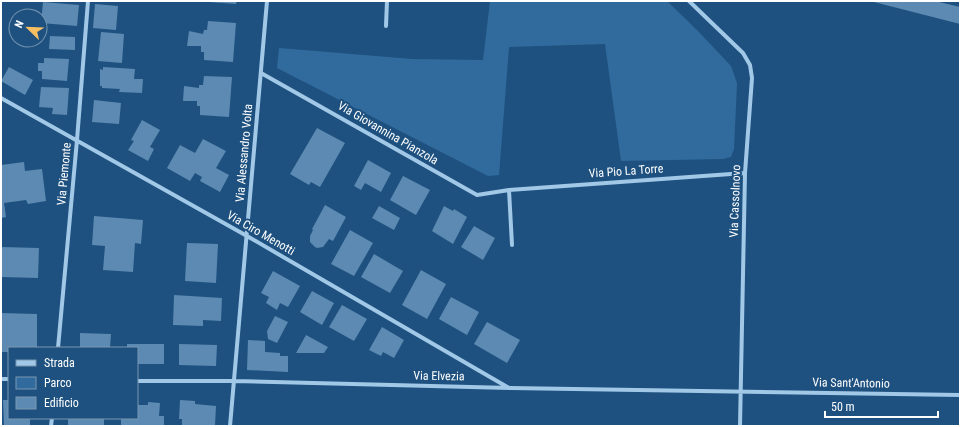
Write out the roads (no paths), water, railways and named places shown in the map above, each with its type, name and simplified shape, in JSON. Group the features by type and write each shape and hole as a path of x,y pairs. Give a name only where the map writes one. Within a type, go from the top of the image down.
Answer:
{"street":[{"name":"Via Piemonte","path":"58,347 88,1"},
{"name":"Via Alessandro Volta","path":"230,426 267,1"},
{"path":"386,26 387,1"},
{"name":"Via Cassolnovo","path":"689,1 743,53 750,65 752,78 745,173 740,426"},
{"name":"Via Giovannina Pianzola","path":"261,73 477,195 509,190"},
{"name":"Via Ciro Menotti","path":"1,98 247,236 510,388"},
{"name":"Via Pio La Torre","path":"509,190 745,173"},
{"path":"509,190 512,245"},
{"name":"Via Elvezia","path":"138,381 233,381 510,388 741,391"},
{"name":"Via Sant'Antonio","path":"741,391 960,394"}]}
